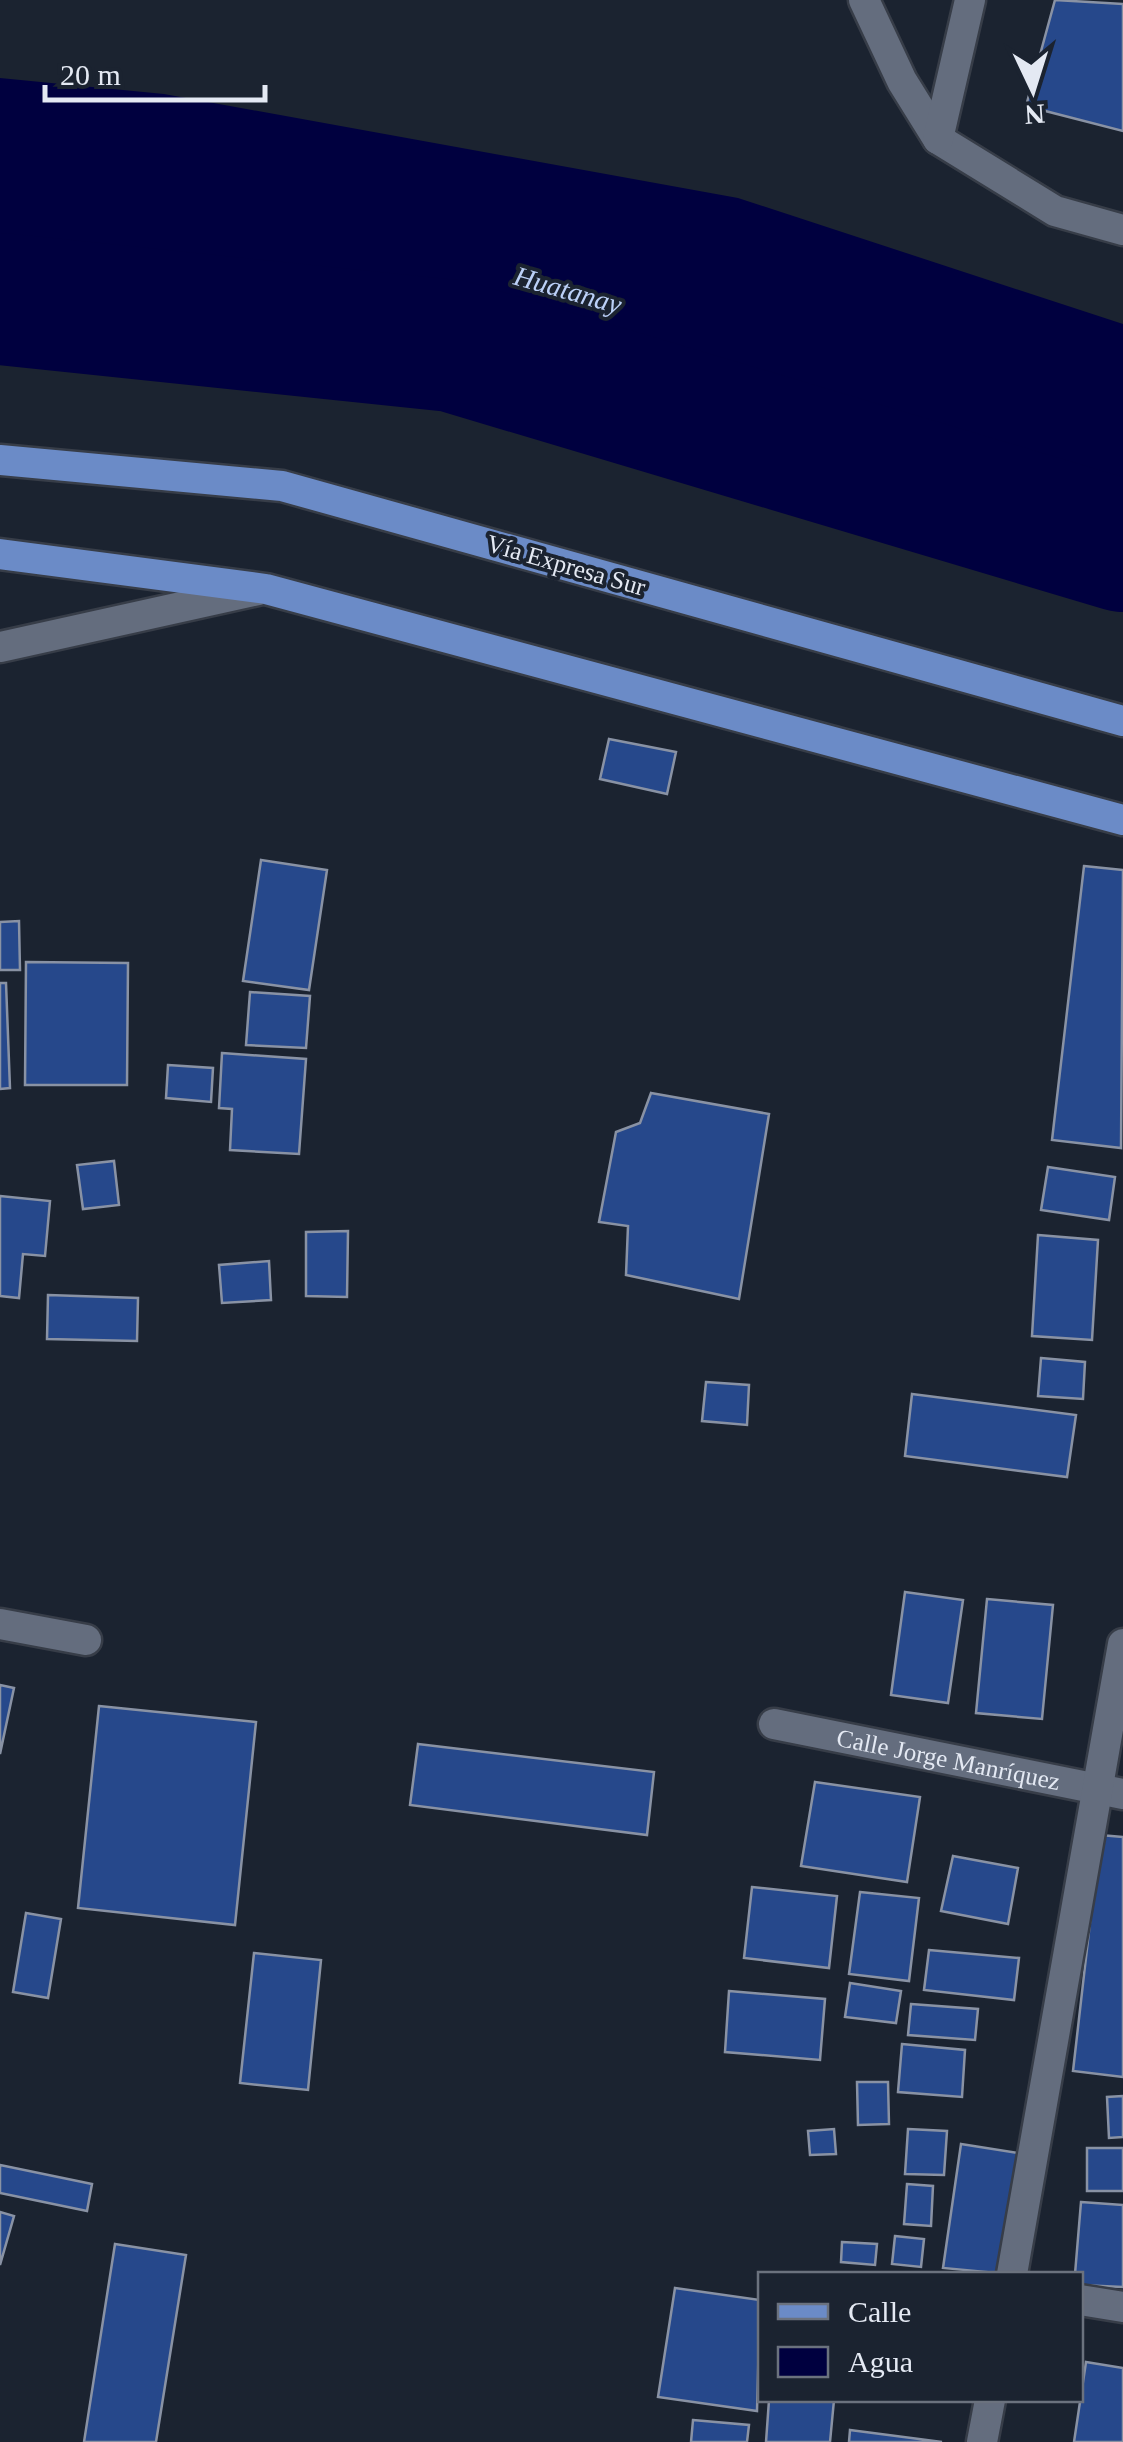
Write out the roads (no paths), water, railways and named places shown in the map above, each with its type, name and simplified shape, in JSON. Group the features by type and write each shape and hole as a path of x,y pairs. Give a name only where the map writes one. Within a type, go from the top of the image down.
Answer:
{"main road":[{"name":"Vía Expresa Sur","path":"0,460 282,486 1123,721"},
{"path":"0,554 266,589 1123,820"}],"street":[{"path":"864,0 902,80 938,139 1055,211 1123,230"},
{"path":"938,139 970,0"},
{"path":"0,646 266,589"},
{"path":"0,1624 86,1640"},
{"path":"1012,2272 1110,1792 1123,1644"},
{"name":"Calle Jorge Manríquez","path":"774,1724 1110,1792"},
{"path":"1083,2300 1123,2307"},
{"path":"982,2442 990,2402"}],"water":[{"name":"Huatanay","path":"0,78 164,94 738,198 1123,324 1123,546 453,346 0,299"}],"waterway":[{"path":"0,299 453,346 1123,546"}]}
